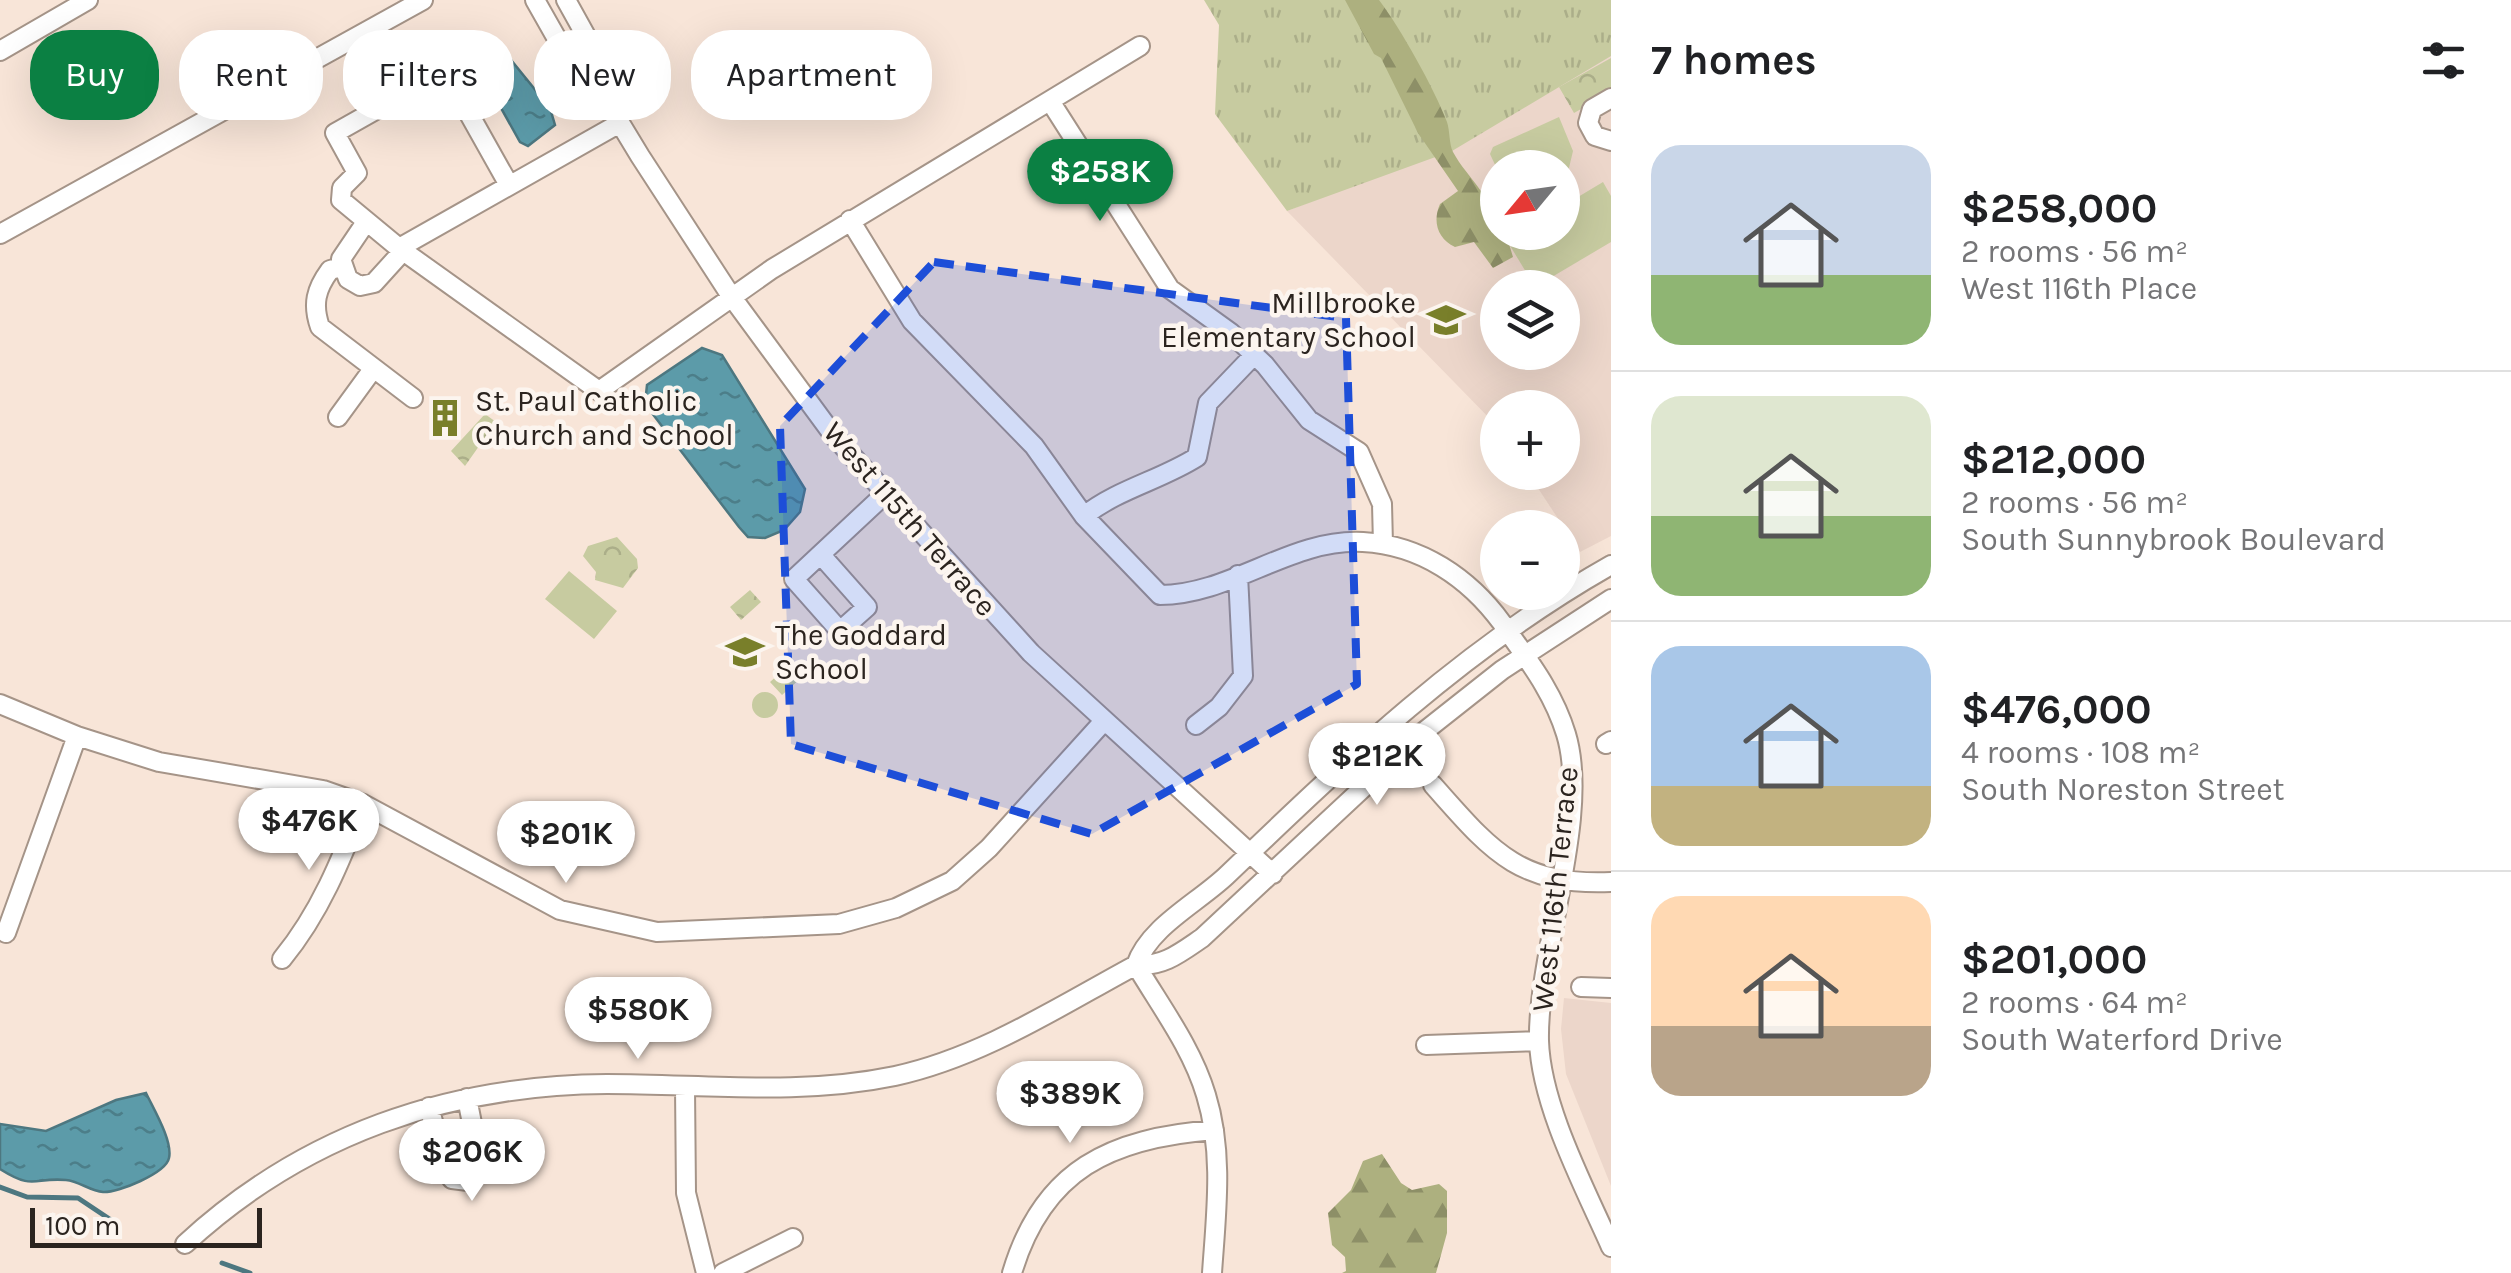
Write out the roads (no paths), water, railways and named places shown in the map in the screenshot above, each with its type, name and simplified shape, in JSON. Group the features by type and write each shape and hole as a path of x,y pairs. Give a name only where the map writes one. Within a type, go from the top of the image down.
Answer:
{"street":[{"path":"0,51 88,0"},
{"path":"0,234 423,0"},
{"name":"West 115th Terrace","path":"535,0 551,30"},
{"name":"West 115th Terrace","path":"566,0 582,30"},
{"path":"509,185 446,71 335,134 357,173 342,188 341,200 401,250 599,391 731,296 850,220 1140,46"},
{"path":"1611,98 1592,109 1588,123 1595,136 1611,142"},
{"path":"1050,100 1170,289 1254,355 1309,420 1359,452 1382,504 1383,544"},
{"path":"341,266 348,280 366,286 401,250 611,120"},
{"name":"West 115th Terrace","path":"620,120 731,296 884,496 982,603 1104,721 1273,874"},
{"name":"West 116th Terrace","path":"850,220 912,321 1034,446 1084,516 1160,595 1177,595 1322,545 1383,544 1434,561 1454,574 1506,630 1554,702 1567,738 1570,784 1539,1041 1550,1094 1611,1247"},
{"path":"366,222 341,266 330,270 321,282 314,311 330,338 413,398"},
{"path":"1084,516 1104,500 1175,471 1197,457 1208,403 1254,355"},
{"path":"338,418 373,369"},
{"path":"820,555 884,496"},
{"path":"1136,966 1144,943 1191,908 1422,694 1506,630 1611,564"},
{"path":"1196,726 1219,707 1243,676 1238,575"},
{"path":"186,1244 217,1215 310,1152 366,1126 428,1107 544,1086 807,1089 898,1076 982,1047 1136,966 1155,966 1184,950 1273,874 1421,734 1524,655 1611,599"},
{"path":"0,704 77,736 159,762 266,777 363,804 560,910 657,932 839,924 896,908 952,881 989,848 1104,721"},
{"path":"6,934 77,736"},
{"path":"1433,785 1506,862 1560,877 1611,882"},
{"path":"282,959 307,929 337,871 363,804"},
{"path":"1136,966 1184,1044 1206,1095 1219,1182 1212,1273"},
{"path":"1582,987 1611,988"},
{"path":"1426,1045 1539,1041"},
{"path":"686,1088 686,1193 706,1273"},
{"path":"428,1107 446,1172 452,1179 468,1181 481,1169 467,1098"},
{"path":"1012,1273 1021,1243 1042,1206 1083,1166 1140,1141 1214,1130"},
{"path":"723,1273 793,1238"}],"water":[{"path":"514,64 534,88 534,120 554,120 555,125 528,146 520,142 508,120 514,120"},
{"path":"702,348 722,355 805,489 800,512 784,530 765,538 748,537 739,527 645,404 647,385"},
{"path":"146,1093 162,1125 169,1158 160,1170 140,1181 103,1192 66,1180 28,1181 0,1169 0,1124 46,1131 116,1100"}],"waterway":[{"path":"0,1187 27,1197 78,1198 111,1220"},
{"path":"222,1263 250,1273"}],"place":[{"name":"Millbrooke Elementary School","path":"1446,320"},
{"name":"St. Paul Catholic Church and School","path":"445,418"},
{"name":"The Goddard School","path":"745,652"}]}
